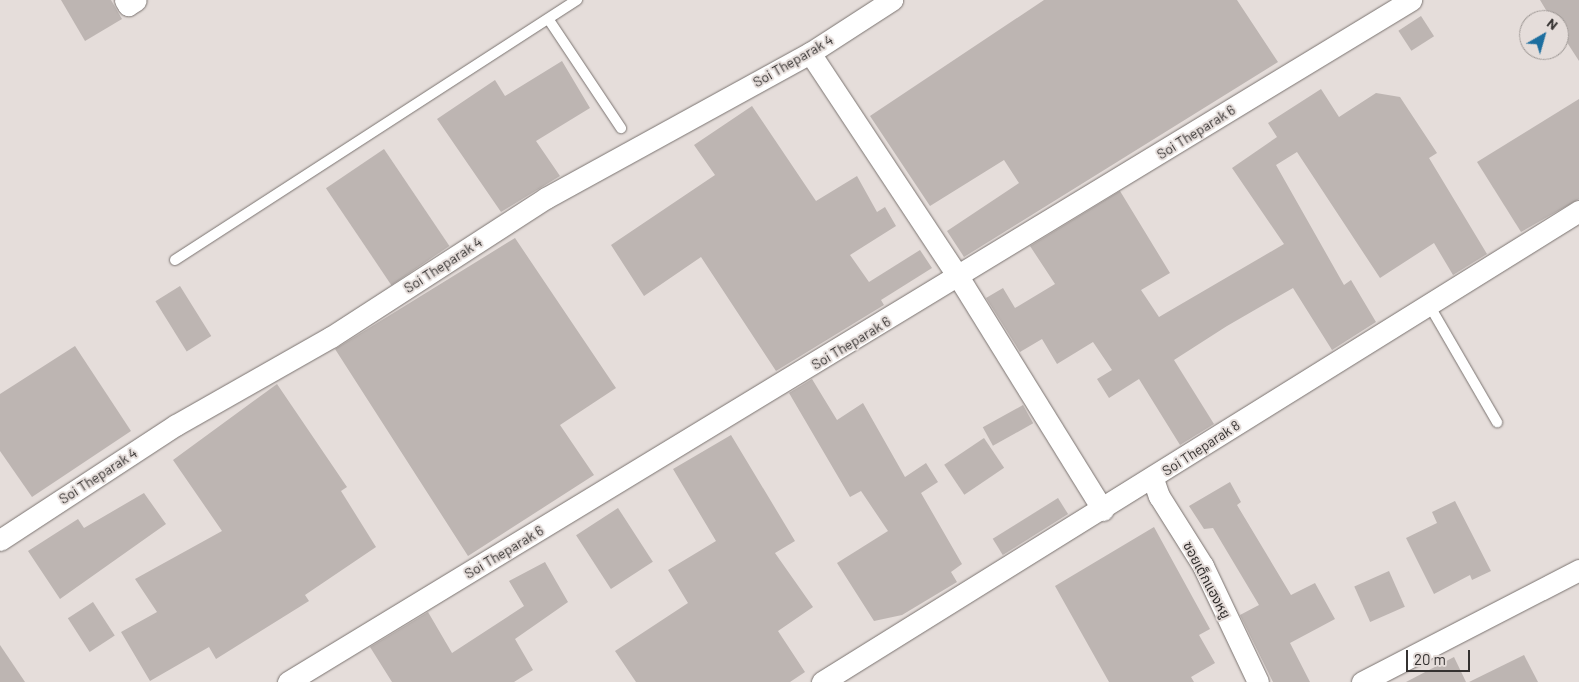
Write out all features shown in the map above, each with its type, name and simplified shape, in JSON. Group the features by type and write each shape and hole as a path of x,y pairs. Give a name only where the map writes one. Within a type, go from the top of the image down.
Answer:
{"street":[{"path":"126,0 128,5 136,0"},
{"name":"Soi Theparak 4","path":"0,540 176,425 331,338 546,198 810,53 892,0"},
{"name":"Soi Theparak 6","path":"288,682 959,278 1412,0"},
{"path":"810,53 959,278 1103,510"},
{"name":"Soi Theparak 8","path":"822,682 1153,479 1428,303 1579,210"},
{"name":"ซอยเต็กแฮงหยู","path":"1153,479 1159,496 1202,566 1258,682"},
{"path":"1362,682 1579,570"}],"lane":[{"path":"175,260 549,20 577,0"},
{"path":"549,20 621,128"},
{"path":"1428,303 1497,422"}],"building":[{"path":"61,0 111,0 122,19 85,41"},
{"path":"1044,0 1237,0 1278,62 964,257 947,231 1019,183 1004,160 930,206 870,116"},
{"path":"1540,0 1579,0 1579,61 1569,46 1569,10 1546,10"},
{"path":"1421,16 1434,36 1411,51 1398,31"},
{"path":"562,61 590,108 536,141 560,176 501,212 437,119 495,80 505,96"},
{"path":"1321,89 1339,117 1376,93 1400,97 1437,153 1429,158 1487,254 1453,275 1434,243 1380,278 1297,152 1276,165 1344,285 1351,280 1376,322 1332,350 1293,288 1227,326 1174,360 1214,424 1180,445 1139,379 1109,398 1097,379 1112,370 1093,342 1057,364 1042,339 1020,352 986,298 1003,288 1015,308 1055,284 1030,246 1120,191 1170,273 1141,290 1159,317 1284,244 1232,168 1277,137 1268,123"},
{"path":"1579,99 1579,199 1521,232 1477,162"},
{"path":"752,106 816,201 857,176 877,212 885,207 896,226 850,255 869,282 920,250 932,268 881,300 884,305 776,371 701,257 644,296 611,245 715,175 694,145"},
{"path":"384,149 449,246 391,285 326,188"},
{"path":"515,238 616,388 560,425 594,475 468,556 335,349"},
{"path":"180,286 211,336 187,351 155,301"},
{"path":"75,346 131,431 32,497 0,451 0,394"},
{"path":"812,379 837,420 863,403 905,477 926,463 938,482 921,493 962,564 951,572 957,582 902,615 874,621 837,563 888,531 861,491 850,497 789,393"},
{"path":"277,384 347,487 341,491 376,547 305,595 309,601 216,659 209,647 150,681 121,632 157,612 135,579 222,531 173,460"},
{"path":"1023,405 1033,423 993,446 983,427"},
{"path":"731,435 795,541 775,553 813,607 778,631 805,672 790,682 636,682 615,651 688,603 668,570 716,541 673,469"},
{"path":"984,438 1004,468 964,495 944,465"},
{"path":"1230,482 1241,502 1237,505 1291,595 1315,583 1335,619 1290,643 1310,682 1273,682 1240,615 1259,605 1213,528 1204,529 1189,506"},
{"path":"144,493 166,524 60,599 28,551 78,519 84,528"},
{"path":"1058,498 1068,514 1003,555 993,539"},
{"path":"1455,501 1491,571 1472,580 1470,575 1434,594 1406,538 1437,523 1432,512"},
{"path":"618,508 653,562 611,589 576,535"},
{"path":"1154,527 1210,629 1199,635 1215,663 1191,677 1194,682 1109,682 1055,586"},
{"path":"545,562 568,602 515,639 533,670 514,682 392,682 370,647 428,612 452,653 524,606 509,581"},
{"path":"1389,571 1405,607 1370,622 1354,586"},
{"path":"93,602 115,636 90,652 68,618"},
{"path":"0,645 25,682 0,682"},
{"path":"1524,655 1538,682 1469,682"},
{"path":"1454,657 1466,682 1406,682"}]}
